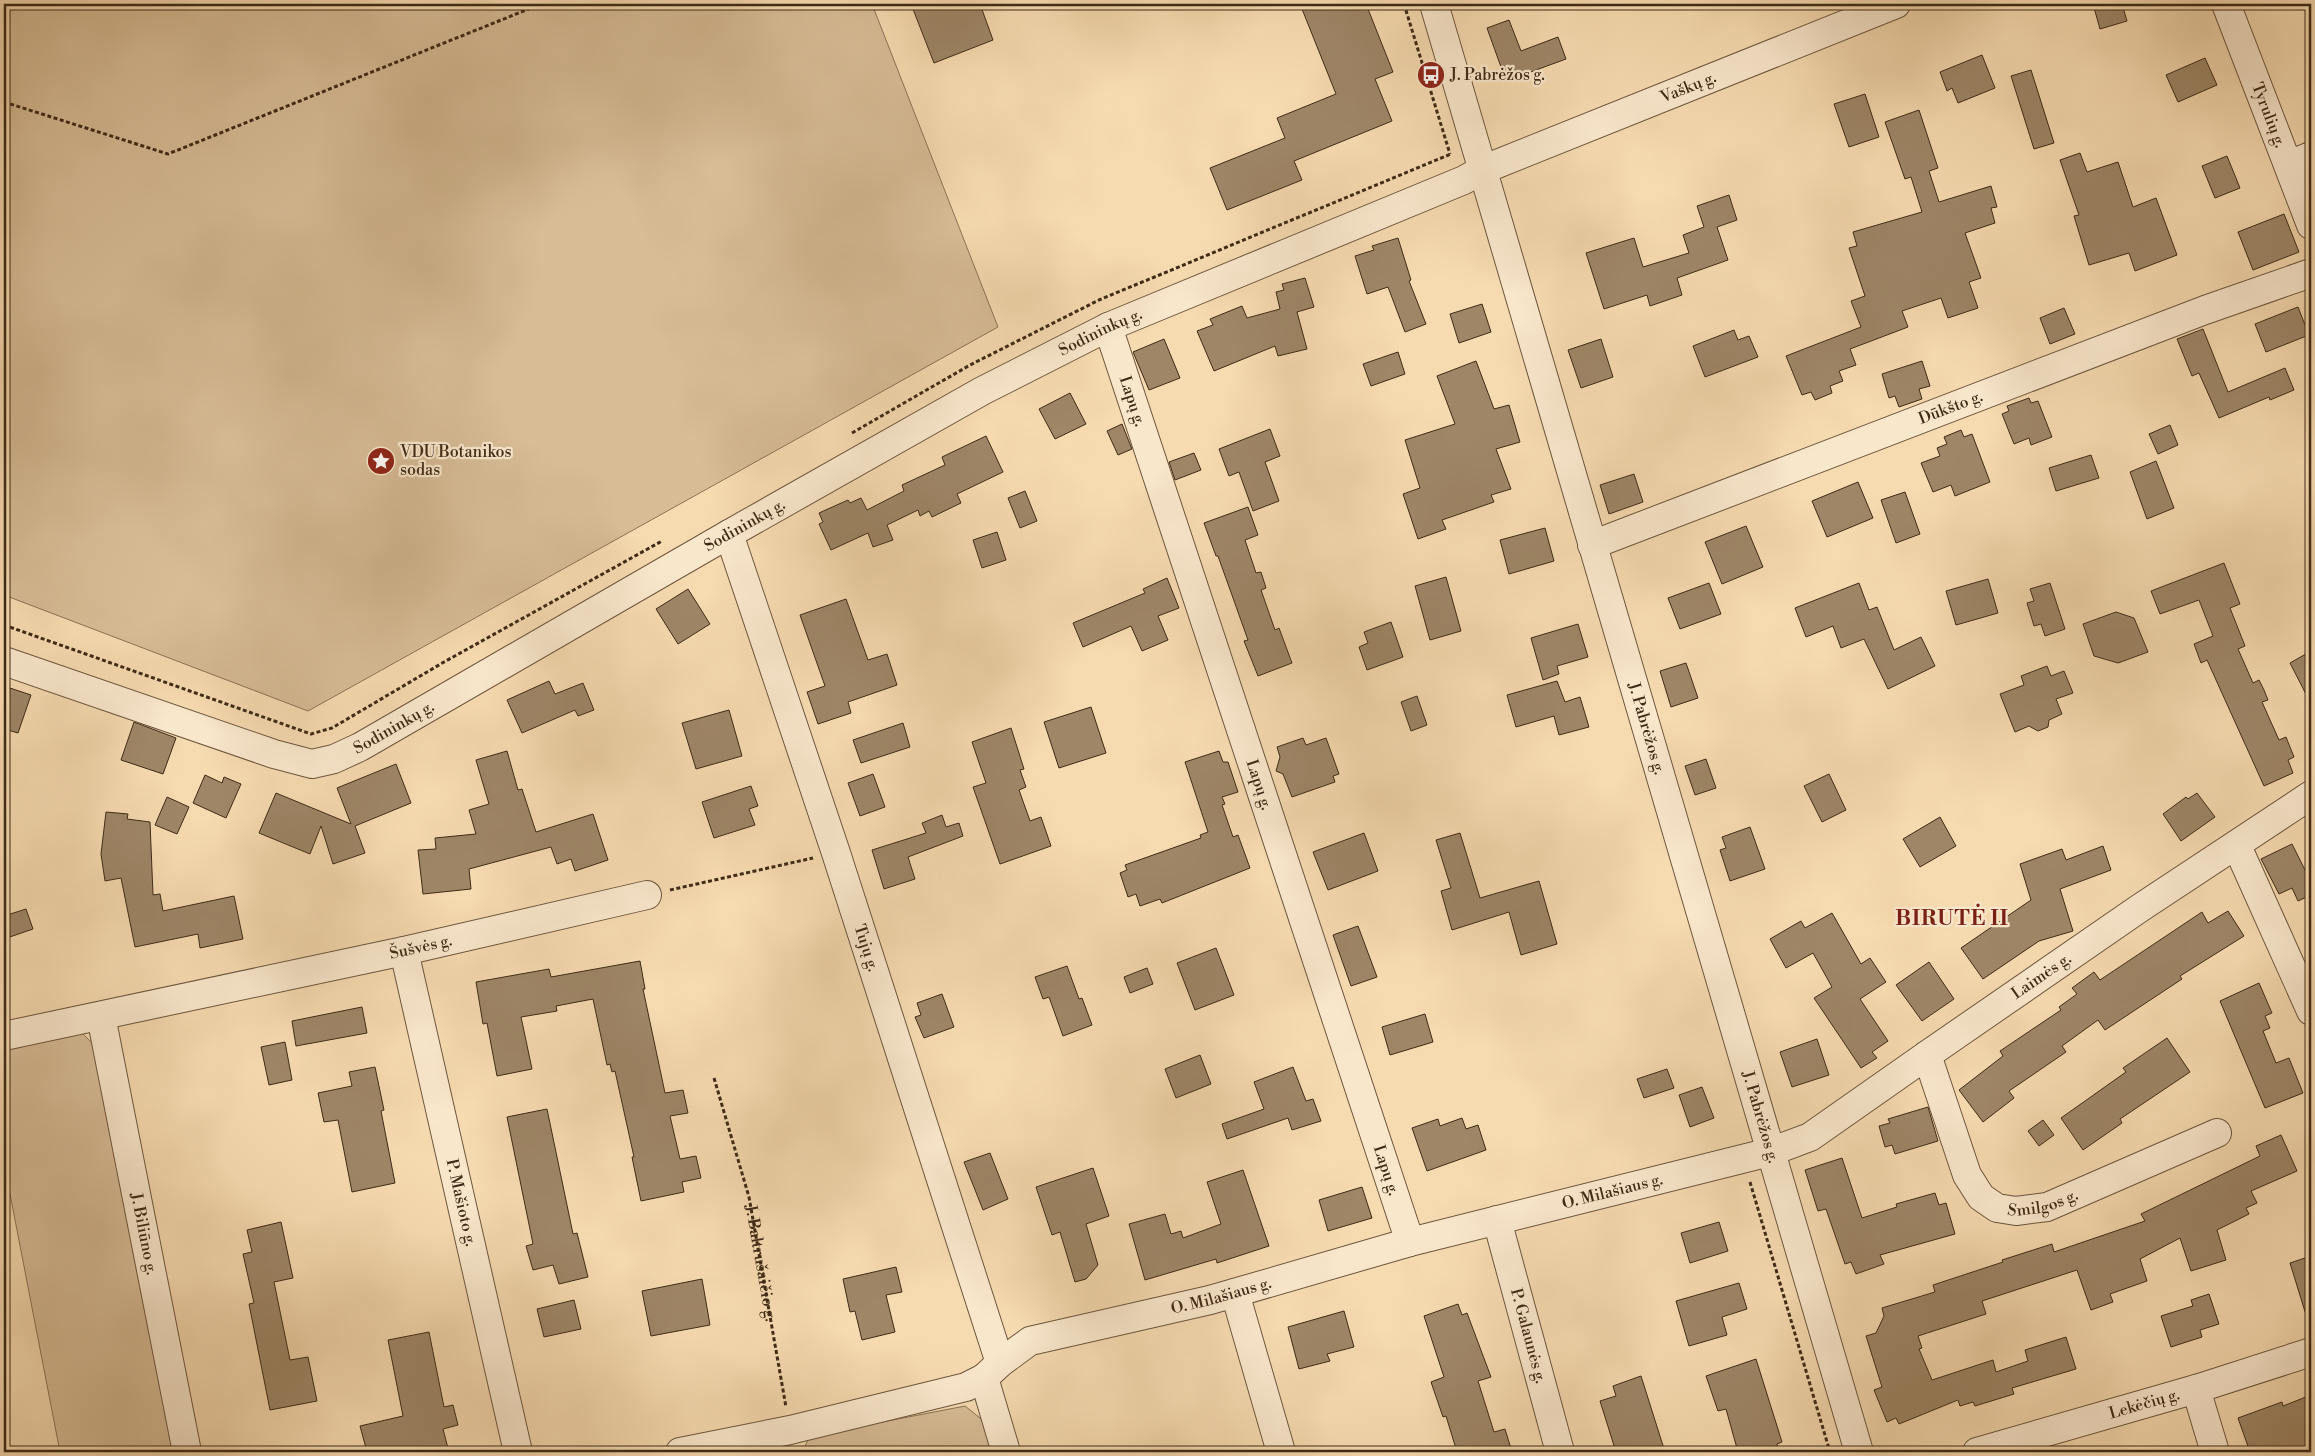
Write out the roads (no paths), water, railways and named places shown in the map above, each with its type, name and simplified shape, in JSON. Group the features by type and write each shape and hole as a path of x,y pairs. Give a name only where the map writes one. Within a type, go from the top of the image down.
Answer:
{"street":[{"name":"J. Pabrėžos g.","path":"1434,4 1473,175 1592,545 1859,1452"},
{"name":"Vaškų g.","path":"1473,175 1896,4"},
{"name":"Tyrulių g.","path":"2226,4 2300,160 2311,225"},
{"name":"Sodininkų g.","path":"4,661 274,754 312,764 334,759 360,747 729,534 982,391 1108,327 1473,175"},
{"name":"Dūkšto g.","path":"1592,545 2206,310 2311,273"},
{"name":"Lapų g.","path":"1108,327 1410,1242"},
{"name":"Tujų g.","path":"729,534 836,853 992,1370 1006,1452"},
{"name":"Laimės g.","path":"1770,1152 1810,1138 1927,1054 2140,908 2237,846 2311,795"},
{"path":"2237,846 2311,1011"},
{"name":"Šušvės g.","path":"4,1036 404,951 647,895"},
{"name":"P. Mašioto g.","path":"404,951 518,1452"},
{"name":"J. Biliūno g.","path":"101,1016 187,1452"},
{"name":"Smilgos g.","path":"1927,1054 1967,1175 1981,1197 1997,1208 2016,1211 2047,1207 2217,1133"},
{"name":"O. Milašiaus g.","path":"680,1452 792,1441 966,1387 992,1370 1030,1340 1235,1293 1410,1242 1770,1152"},
{"name":"P. Galaunės g.","path":"1497,1220 1560,1452"},
{"path":"1235,1293 1281,1452"},
{"name":"Lekėčių g.","path":"1977,1452 2196,1389 2311,1352"},
{"path":"2196,1389 2215,1452"}],"place":[{"name":"J. Pabrėžos g.","path":"1431,75"},
{"name":"VDU Botanikos sodas","path":"381,461"}],"district":[{"name":"BIRUTĖ II","path":"1952,919"}]}
